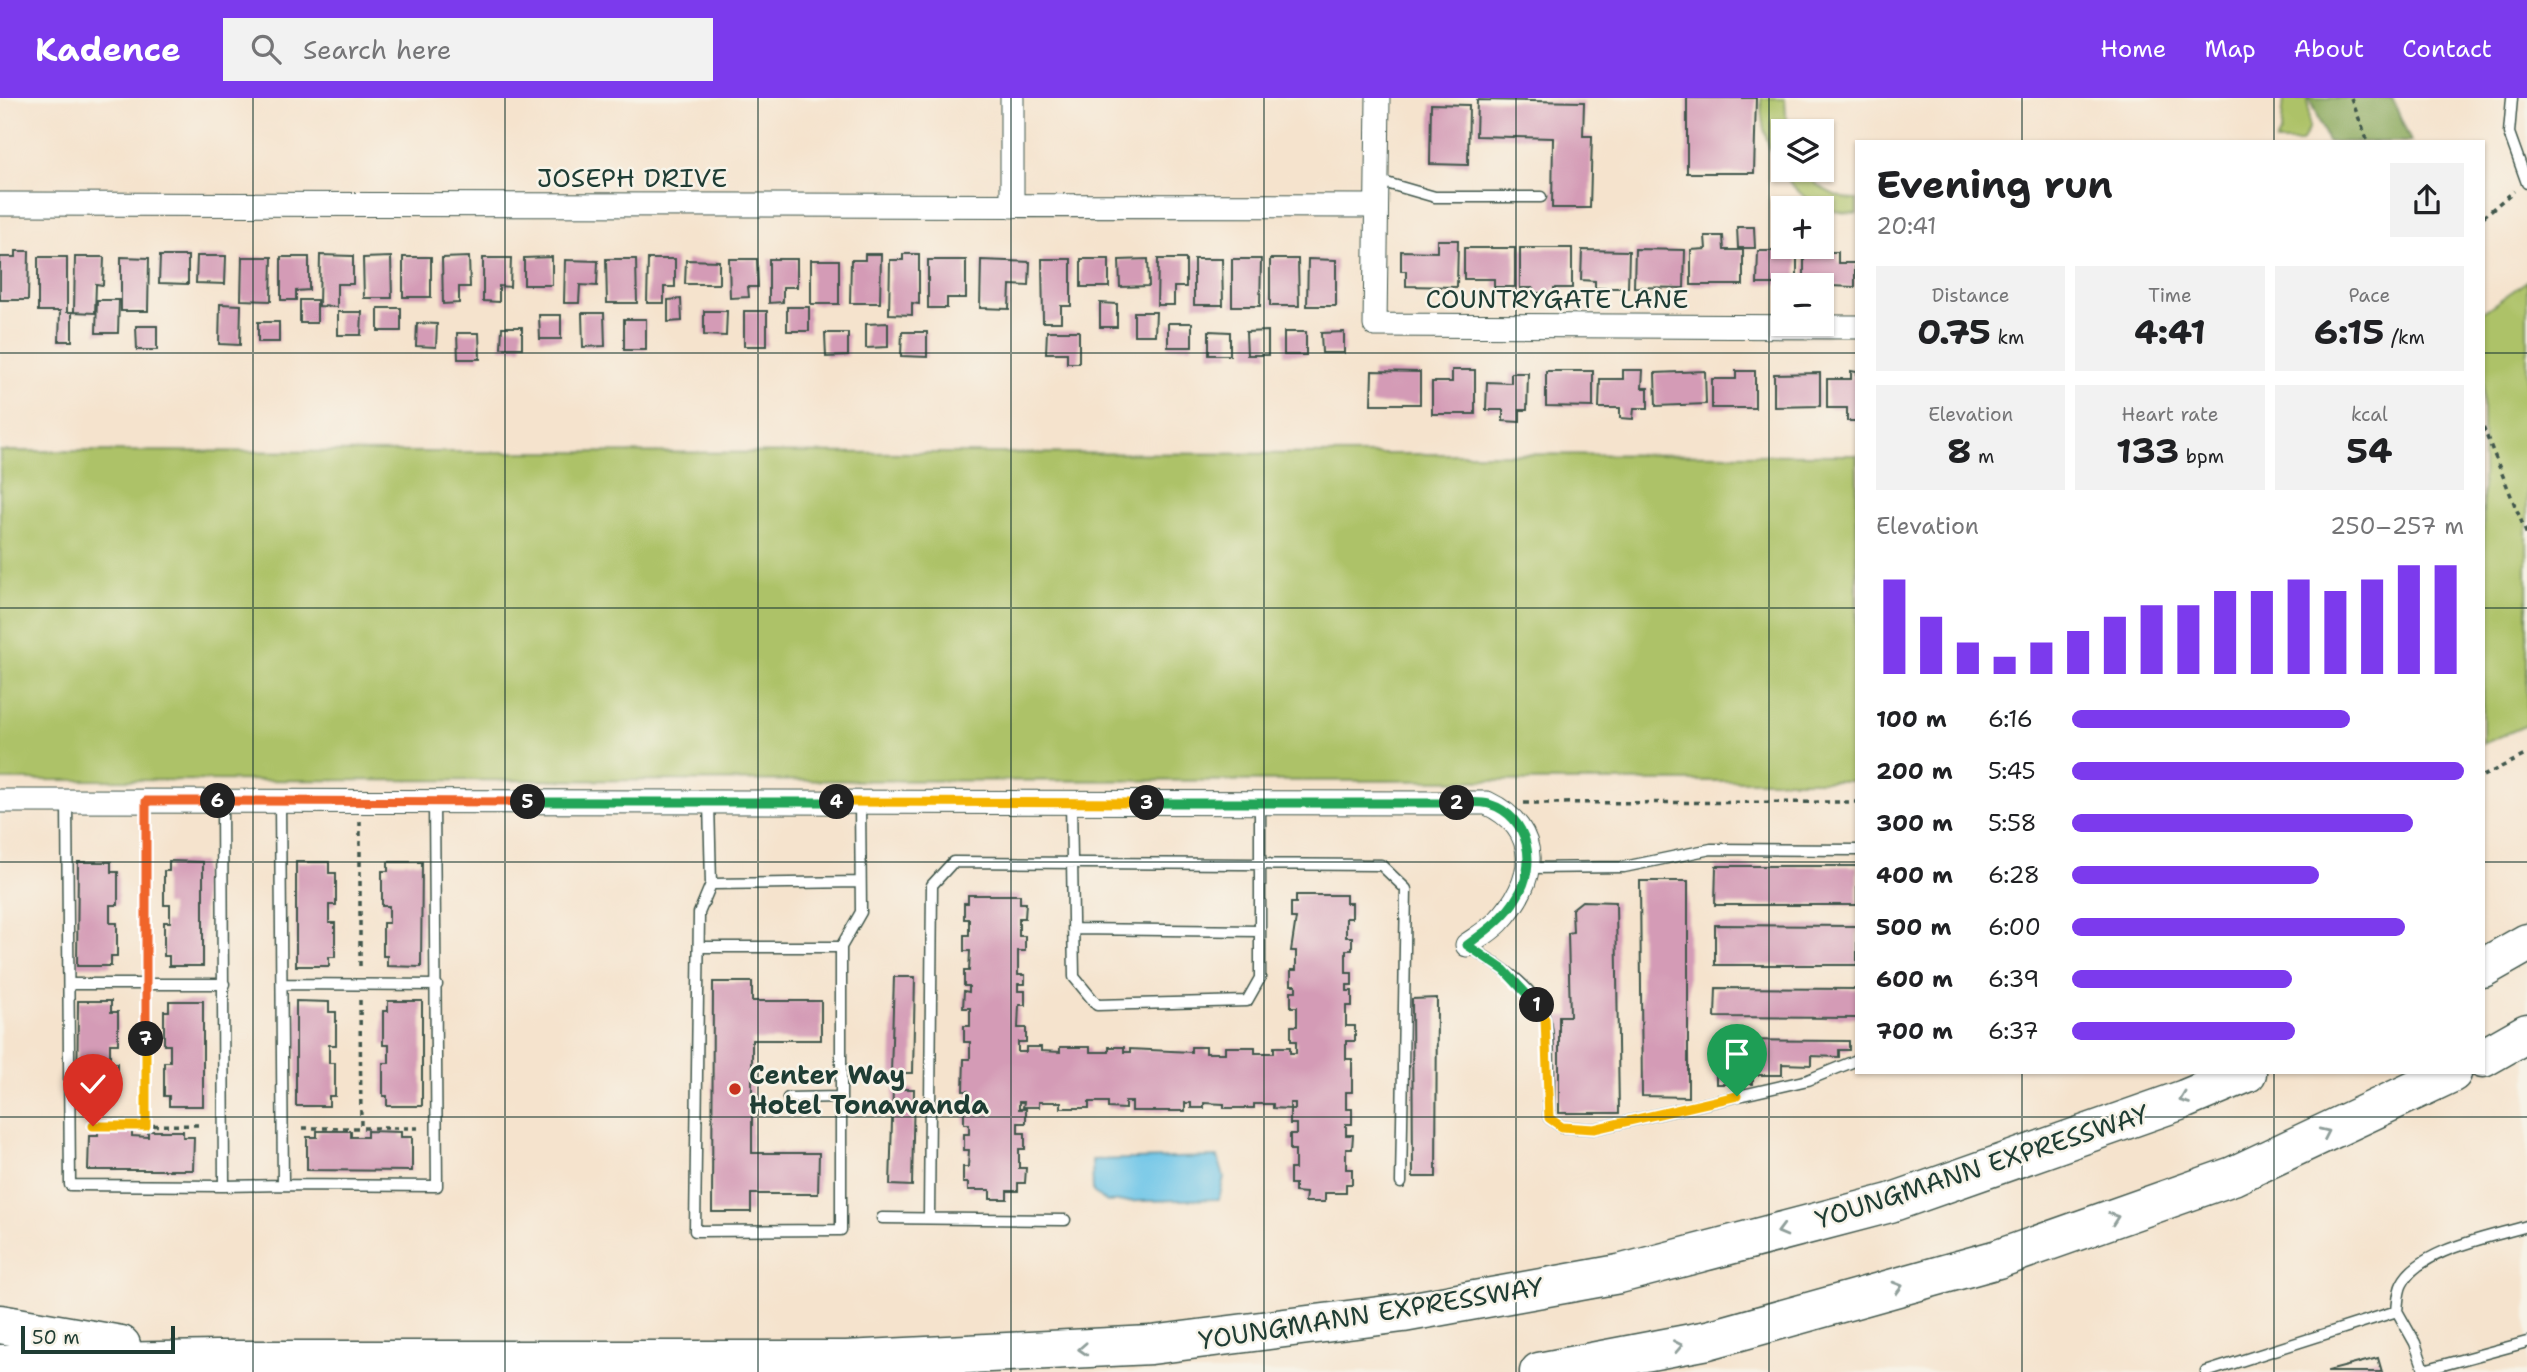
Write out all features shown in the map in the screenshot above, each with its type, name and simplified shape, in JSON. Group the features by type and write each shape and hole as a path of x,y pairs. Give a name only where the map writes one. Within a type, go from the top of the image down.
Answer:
{"highway":[{"path":"2485,967 2527,943"},
{"path":"2485,1057 2527,1033"},
{"name":"YOUNGMANN EXPRESSWAY","path":"0,1364 216,1360 618,1366 846,1360 1151,1345 1403,1313 1619,1274 1890,1203 2185,1099 2245,1074"},
{"path":"1539,1372 1708,1340 1998,1259 2232,1177 2450,1074"},
{"path":"0,1324 216,1360"}],"street":[{"path":"1012,98 1012,206"},
{"path":"1375,206 1378,98"},
{"name":"JOSEPH DRIVE","path":"0,204 1375,206"},
{"name":"COUNTRYGATE LANE","path":"1375,206 1375,325 1855,327"},
{"path":"0,801 1487,803 1510,816 1522,831 1529,868 1518,896 1496,924 1467,945"}],"lane":[{"path":"2511,98 2509,133 2526,182"},
{"path":"1376,180 1435,197 1541,197"},
{"path":"67,801 70,1185 224,1186 437,1186 434,802"},
{"path":"222,801 224,1186"},
{"path":"280,802 284,1185"},
{"path":"709,802 711,884 699,913 695,1231 841,1230 841,947 861,912 860,802"},
{"path":"1071,802 1074,977 1097,1004 1247,1002 1260,978 1260,803"},
{"path":"1529,868 1625,867 1711,849 1855,850"},
{"path":"929,1216 932,885 953,862 1381,865 1406,889 1401,1183"},
{"path":"711,884 860,883"},
{"path":"1073,929 1260,931"},
{"path":"1467,945 1504,970 1532,997 1545,1019 1549,1118 1562,1127 1594,1129 1808,1080 1855,1061"},
{"path":"699,947 841,947"},
{"path":"69,984 224,984"},
{"path":"282,984 437,985"},
{"path":"788,1098 841,1097"},
{"path":"882,1218 929,1216 1065,1220"},
{"path":"2527,1226 2439,1253 2418,1265 2401,1284 2397,1311 2415,1343 2424,1371 2527,1342"},
{"path":"2206,1372 2397,1311"}],"path":[{"path":"2351,98 2367,140"},
{"path":"2485,215 2526,182"},
{"path":"2485,432 2527,535"},
{"path":"2485,775 2527,754"},
{"path":"146,801 146,1126"},
{"path":"359,802 361,1128"},
{"path":"1487,803 1855,802"},
{"path":"93,1126 203,1125"},
{"path":"303,1128 418,1128"}],"green space":[{"path":"1761,98 1785,98 1786,119 1771,119 1771,150"},
{"path":"2284,98 2308,98 2309,128 2302,140 2277,140 2281,132"},
{"path":"2309,98 2392,98 2410,140 2327,140"},
{"path":"1791,182 1814,182 1826,191 1855,200 1855,214 1834,211 1834,196 1805,196"},
{"path":"2527,281 2527,725 2485,743 2485,311"},
{"path":"0,451 1855,455 1855,781 0,780"}],"water":[{"path":"1218,1157 1224,1177 1219,1199 1107,1202 1093,1192 1092,1160"}],"building":[{"path":"1687,98 1756,98 1754,173 1687,173"},
{"path":"1477,100 1584,102 1583,136 1592,136 1590,208 1552,208 1553,138 1476,136"},
{"path":"1431,104 1469,105 1468,165 1430,164"},
{"path":"1737,227 1754,227 1755,248 1738,248"},
{"path":"1705,236 1723,236 1724,250 1743,250 1743,285 1691,285 1691,250 1706,249"},
{"path":"1437,240 1458,240 1457,287 1406,286 1406,271 1401,271 1401,251 1437,252"},
{"path":"1464,248 1515,248 1515,287 1494,287 1494,279 1464,279"},
{"path":"1520,248 1572,248 1572,288 1554,288 1554,293 1533,293 1533,288 1520,288"},
{"path":"1635,249 1685,250 1684,288 1634,287"},
{"path":"1582,250 1629,251 1628,288 1595,288 1595,281 1581,280"},
{"path":"16,251 29,251 28,300 0,300 0,257 16,257"},
{"path":"1758,251 1771,251 1771,259 1797,259 1797,273 1771,273 1771,284 1757,284"},
{"path":"1834,252 1838,252 1838,263 1855,263 1855,287 1834,286 1834,273 1804,273 1804,259 1834,259"},
{"path":"865,254 881,254 880,303 850,303 851,260 865,260"},
{"path":"903,254 919,254 919,304 912,303 912,315 889,314 890,260 903,260"},
{"path":"320,255 353,256 353,284 337,284 337,307 319,306"},
{"path":"160,256 188,256 188,284 159,283"},
{"path":"197,256 226,256 225,284 196,283"},
{"path":"38,257 67,257 67,312 72,312 72,341 59,341 60,311 38,311"},
{"path":"75,257 104,257 103,285 96,284 95,313 74,312"},
{"path":"121,257 149,258 148,311 121,311"},
{"path":"242,257 272,257 271,301 241,300"},
{"path":"281,257 309,257 309,290 296,291 296,300 281,300"},
{"path":"391,257 392,298 364,298 363,258"},
{"path":"403,257 431,257 431,297 403,297"},
{"path":"469,257 470,287 459,287 459,303 443,304 442,258"},
{"path":"552,257 552,285 524,285 524,258"},
{"path":"483,258 511,258 510,287 499,286 499,302 483,301"},
{"path":"606,259 636,259 637,303 607,303"},
{"path":"648,259 675,259 675,287 664,287 664,303 647,303"},
{"path":"729,259 757,259 758,287 748,287 749,297 730,298"},
{"path":"769,259 797,259 797,287 783,287 783,302 769,303"},
{"path":"1042,259 1071,259 1071,306 1061,306 1061,322 1043,322"},
{"path":"1081,259 1109,259 1109,287 1081,287"},
{"path":"1148,259 1149,286 1120,287 1119,260"},
{"path":"1158,259 1186,259 1186,287 1174,287 1174,305 1157,305"},
{"path":"1194,259 1222,259 1223,305 1194,305"},
{"path":"1232,259 1261,259 1260,306 1232,306"},
{"path":"1270,259 1298,259 1299,306 1270,306"},
{"path":"1308,259 1336,260 1336,306 1307,306"},
{"path":"565,260 598,261 597,286 580,285 579,303 564,303"},
{"path":"686,260 719,261 719,284 685,284"},
{"path":"811,260 839,260 839,304 811,304"},
{"path":"928,260 966,260 966,298 947,298 947,308 928,308"},
{"path":"981,260 1030,262 1029,286 1010,285 1009,309 980,308"},
{"path":"681,299 682,321 668,322 668,300"},
{"path":"97,300 119,300 118,333 96,333"},
{"path":"300,300 317,300 317,323 300,323"},
{"path":"1100,303 1117,304 1117,327 1100,327"},
{"path":"220,304 241,305 240,345 219,344"},
{"path":"787,307 809,307 809,331 787,331"},
{"path":"378,308 401,308 401,331 378,331"},
{"path":"704,311 727,311 726,336 704,335"},
{"path":"744,311 767,311 767,346 744,346"},
{"path":"338,312 362,312 361,335 338,335"},
{"path":"1134,312 1156,312 1155,335 1134,335"},
{"path":"582,313 604,313 605,346 583,347"},
{"path":"539,315 561,315 561,339 540,339"},
{"path":"624,319 646,319 646,350 624,350"},
{"path":"258,322 279,322 279,342 258,342"},
{"path":"417,323 437,324 436,347 416,346"},
{"path":"888,323 888,347 866,348 866,324"},
{"path":"1168,323 1192,323 1192,347 1168,347"},
{"path":"136,326 157,326 157,350 137,350"},
{"path":"502,327 522,327 522,348 501,348"},
{"path":"1047,331 1079,331 1079,363 1067,363 1067,353 1046,353"},
{"path":"1209,331 1230,332 1230,355 1209,355"},
{"path":"1268,331 1268,355 1247,355 1246,332"},
{"path":"902,332 927,332 927,357 901,356"},
{"path":"1284,332 1306,332 1306,355 1284,355"},
{"path":"1344,332 1344,353 1322,353 1321,333"},
{"path":"457,333 479,333 480,359 458,359"},
{"path":"825,333 848,333 848,356 826,357"},
{"path":"1452,370 1475,370 1475,414 1432,414 1432,382 1452,382"},
{"path":"1623,370 1643,370 1642,388 1648,388 1648,408 1634,408 1633,419 1620,418 1620,408 1599,408 1600,379 1623,379"},
{"path":"1372,371 1420,372 1420,404 1371,404"},
{"path":"1546,371 1593,371 1593,407 1546,406"},
{"path":"1705,371 1706,404 1656,406 1655,373"},
{"path":"1736,371 1755,371 1755,408 1712,408 1712,379 1736,379"},
{"path":"1851,371 1855,372 1855,421 1847,421 1847,408 1827,408 1827,379 1851,379"},
{"path":"1511,373 1528,373 1527,410 1520,410 1520,422 1503,421 1503,410 1486,410 1487,382 1511,383"},
{"path":"1820,373 1820,406 1774,407 1774,374"},
{"path":"169,861 203,862 203,966 169,966 169,956 164,956 164,922 170,922 170,905 164,905 164,871 169,871"},
{"path":"78,862 111,862 111,872 118,872 118,905 110,905 110,923 117,923 117,956 111,956 111,966 77,966"},
{"path":"296,862 329,862 329,873 336,873 336,905 329,905 329,923 335,923 335,957 329,957 329,966 296,966"},
{"path":"388,862 422,862 421,967 387,966 387,956 383,956 383,923 389,923 389,906 382,906 382,871 388,871"},
{"path":"1716,866 1855,866 1855,905 1715,905"},
{"path":"1640,881 1688,881 1688,1097 1642,1096"},
{"path":"968,895 1020,895 1020,903 1026,903 1025,918 1019,918 1019,936 1025,936 1025,951 1018,951 1018,975 1025,975 1025,984 1018,984 1018,991 1025,991 1025,1005 1019,1005 1018,1028 1026,1028 1026,1042 1018,1042 1018,1052 1026,1052 1026,1047 1041,1047 1041,1051 1060,1052 1060,1047 1090,1047 1090,1052 1109,1052 1109,1047 1124,1047 1124,1052 1130,1052 1130,1049 1191,1052 1191,1047 1206,1047 1206,1053 1225,1053 1225,1047 1255,1047 1255,1053 1274,1053 1274,1047 1290,1047 1290,1053 1296,1053 1296,1041 1291,1041 1291,1026 1297,1026 1297,1007 1291,1007 1291,991 1296,991 1296,985 1291,985 1291,970 1296,970 1296,951 1291,951 1296,918 1291,918 1291,903 1296,903 1296,895 1346,895 1346,903 1352,903 1352,918 1346,918 1346,937 1352,937 1352,950 1346,950 1346,973 1352,973 1352,985 1347,985 1347,991 1352,991 1352,1006 1346,1006 1346,1026 1355,1026 1355,1041 1346,1041 1346,1059 1352,1059 1352,1092 1346,1092 1346,1109 1352,1109 1352,1124 1346,1124 1346,1135 1353,1135 1352,1149 1346,1149 1346,1169 1352,1169 1352,1184 1346,1184 1346,1193 1325,1193 1325,1202 1305,1202 1306,1193 1295,1192 1295,1184 1290,1184 1290,1169 1295,1169 1295,1150 1290,1150 1290,1134 1296,1134 1296,1124 1290,1124 1290,1109 1273,1108 1273,1104 1254,1104 1254,1108 1224,1108 1224,1104 1204,1103 1204,1108 1191,1108 1191,1103 1185,1103 1185,1111 1132,1111 1132,1102 1125,1102 1125,1109 1108,1108 1108,1102 1089,1102 1089,1108 1061,1108 1061,1102 1039,1102 1039,1107 1023,1107 1024,1102 1019,1102 1019,1109 1026,1109 1026,1123 1018,1123 1018,1133 1025,1133 1025,1149 1019,1149 1019,1168 1026,1168 1025,1183 1018,1183 1018,1191 1007,1191 1007,1199 990,1199 990,1190 968,1190 968,1183 963,1183 963,1167 968,1167 969,1150 964,1150 964,1134 969,1134 969,1124 964,1124 964,1109 968,1109 968,1091 963,1091 964,1059 970,1059 970,1042 964,1042 964,1026 970,1026 970,1008 963,1008 964,991 969,992 969,986 964,986 964,971 969,971 970,951 964,951 964,935 969,935 969,919 964,919 964,903 968,903"},
{"path":"1582,901 1616,902 1619,1113 1559,1113 1559,1016 1570,1016 1568,933 1573,932 1572,909"},
{"path":"1715,925 1855,926 1855,965 1715,965"},
{"path":"894,977 915,977 913,1073 891,1073"},
{"path":"713,982 752,982 752,1001 821,1001 821,1040 752,1040 752,1153 819,1153 818,1194 751,1194 751,1212 712,1212"},
{"path":"1716,988 1855,989 1855,1018 1715,1017"},
{"path":"1437,998 1436,1177 1413,1177 1412,999"},
{"path":"78,1001 111,1001 111,1012 118,1012 118,1044 110,1044 110,1063 117,1063 117,1096 111,1096 111,1106 77,1106"},
{"path":"169,1001 203,1001 203,1106 169,1106 169,1096 164,1096 164,1062 170,1062 170,1045 164,1045 164,1011 169,1011"},
{"path":"296,1001 329,1002 329,1012 336,1012 336,1045 329,1045 329,1063 335,1063 335,1096 329,1096 329,1106 296,1106"},
{"path":"388,1001 422,1001 422,1106 387,1106 387,1096 383,1096 383,1063 389,1063 389,1045 383,1045 383,1011 388,1011"},
{"path":"1716,1040 1849,1041 1849,1050 1839,1050 1839,1057 1811,1056 1811,1065 1782,1064 1782,1075 1753,1075 1753,1084 1716,1084"},
{"path":"893,1089 914,1089 912,1186 890,1185"},
{"path":"98,1131 132,1131 132,1136 148,1137 148,1131 183,1131 183,1137 194,1137 193,1170 88,1170 89,1136 98,1136"},
{"path":"317,1131 351,1131 351,1137 367,1137 367,1131 401,1132 401,1137 412,1137 412,1171 307,1170 307,1137 317,1137"},
{"path":"2378,1358 2382,1372 2328,1372 2328,1371"}],"place":[{"name":"Center Way Hotel Tonawanda","path":"735,1089"}],"route":[{"path":"93,1126 146,1126 146,801 1487,803 1510,816 1522,831 1527,846 1529,868 1518,896 1496,924 1467,945 1504,970 1532,997 1545,1019 1549,1118 1562,1127 1594,1129 1737,1096"}]}
